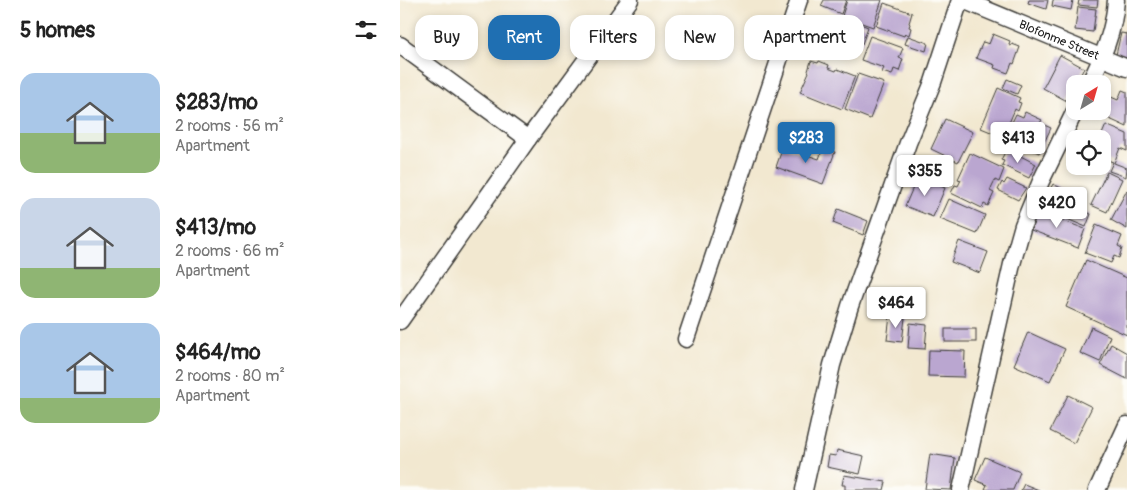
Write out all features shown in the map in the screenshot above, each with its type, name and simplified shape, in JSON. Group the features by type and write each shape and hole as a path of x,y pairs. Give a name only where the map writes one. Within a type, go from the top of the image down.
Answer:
{"street":[{"path":"400,321 528,139 630,0"},
{"path":"686,339 800,0"},
{"path":"804,490 832,365 850,306 961,0"},
{"name":"Blofonme Street","path":"961,0 1127,68"},
{"path":"1094,75 1111,33 1116,0"},
{"path":"400,44 528,139"},
{"path":"960,490 1012,264 1023,225 1041,181 1072,120"},
{"path":"1097,490 1127,425"}],"building":[{"path":"824,0 846,0 841,14 821,6"},
{"path":"847,0 882,0 873,27 864,24 864,15 842,15"},
{"path":"1029,0 1048,0 1046,9 1028,3"},
{"path":"1053,0 1073,0 1071,10 1052,6"},
{"path":"1079,0 1098,0 1097,7 1078,5"},
{"path":"884,3 912,13 909,23 911,28 909,35 905,33 904,36 876,26"},
{"path":"1078,7 1096,9 1093,32 1075,30"},
{"path":"864,25 868,27 864,38"},
{"path":"1121,33 1127,34 1127,58 1116,55"},
{"path":"993,34 1010,41 1009,45 1011,46 1012,44 1020,47 1014,64 1012,63 1008,73 994,68 995,65 976,58 983,42 989,44"},
{"path":"870,36 903,48 899,58 903,59 899,71 894,69 892,75 882,72 884,68 861,60 864,60 864,52"},
{"path":"908,36 928,43 926,51 905,44"},
{"path":"1060,55 1084,68 1080,75 1066,75 1066,100 1043,88"},
{"path":"811,61 818,63 819,61 829,65 828,68 836,71 837,69 855,76 842,109 800,92 809,72"},
{"path":"858,74 884,83 870,119 845,109"},
{"path":"1007,79 1021,85 1017,94 1003,88"},
{"path":"998,88 1020,98 1018,102 1021,103 1018,111 1015,109 1003,137 981,128"},
{"path":"1122,90 1127,92 1127,127 1111,120 1111,97 1118,100"},
{"path":"1025,112 1042,120 1040,123 1051,128 1039,153 1005,137 1016,114 1023,117"},
{"path":"945,119 973,132 958,162 931,149"},
{"path":"1106,125 1127,134 1127,151 1120,148 1114,163 1127,168 1126,177 1111,172 1113,162 1111,161 1111,130 1104,130"},
{"path":"783,147 819,159 823,148 835,152 823,184 776,167"},
{"path":"1009,150 1036,164 1029,178 1002,165 1004,161 1001,160 1005,152 1007,154"},
{"path":"970,153 1004,169 999,182 995,180 992,186 990,191 994,193 988,206 984,204 982,208 951,193 955,185 958,186 961,180 958,179"},
{"path":"1111,174 1122,179 1107,212 1091,205 1106,175"},
{"path":"918,176 945,188 933,217 905,206"},
{"path":"1007,179 1026,188 1018,200 998,190 1002,182 1004,184"},
{"path":"1053,184 1063,189 1059,196 1049,191"},
{"path":"1127,190 1127,229 1111,220"},
{"path":"949,199 985,215 977,234 940,219"},
{"path":"1065,203 1091,214 1086,227 1060,216"},
{"path":"838,209 868,221 863,235 833,223"},
{"path":"1035,210 1085,229 1078,248 1031,230 1034,222 1031,221"},
{"path":"1096,225 1122,236 1118,246 1122,248 1119,258 1114,256 1111,263 1085,253"},
{"path":"959,241 988,252 980,273 951,262"},
{"path":"1086,260 1127,278 1127,335 1066,307"},
{"path":"890,316 905,318 902,342 887,340"},
{"path":"910,323 927,325 925,349 908,348"},
{"path":"1091,327 1110,336 1100,362 1080,353"},
{"path":"945,329 976,329 976,342 945,342"},
{"path":"1028,332 1065,349 1050,381 1014,365"},
{"path":"1111,344 1127,353 1127,379 1100,365"},
{"path":"929,350 965,351 964,377 928,376"},
{"path":"1068,395 1092,407 1074,443 1050,431"},
{"path":"837,450 864,456 860,474 827,467 829,455 836,456"},
{"path":"930,454 955,458 951,490 925,489"},
{"path":"985,457 1020,472 1013,490 988,490 985,489 987,485 975,480"},
{"path":"844,475 886,482 884,490 845,490 845,485 842,485"},
{"path":"1024,484 1039,490 1021,490"}]}
